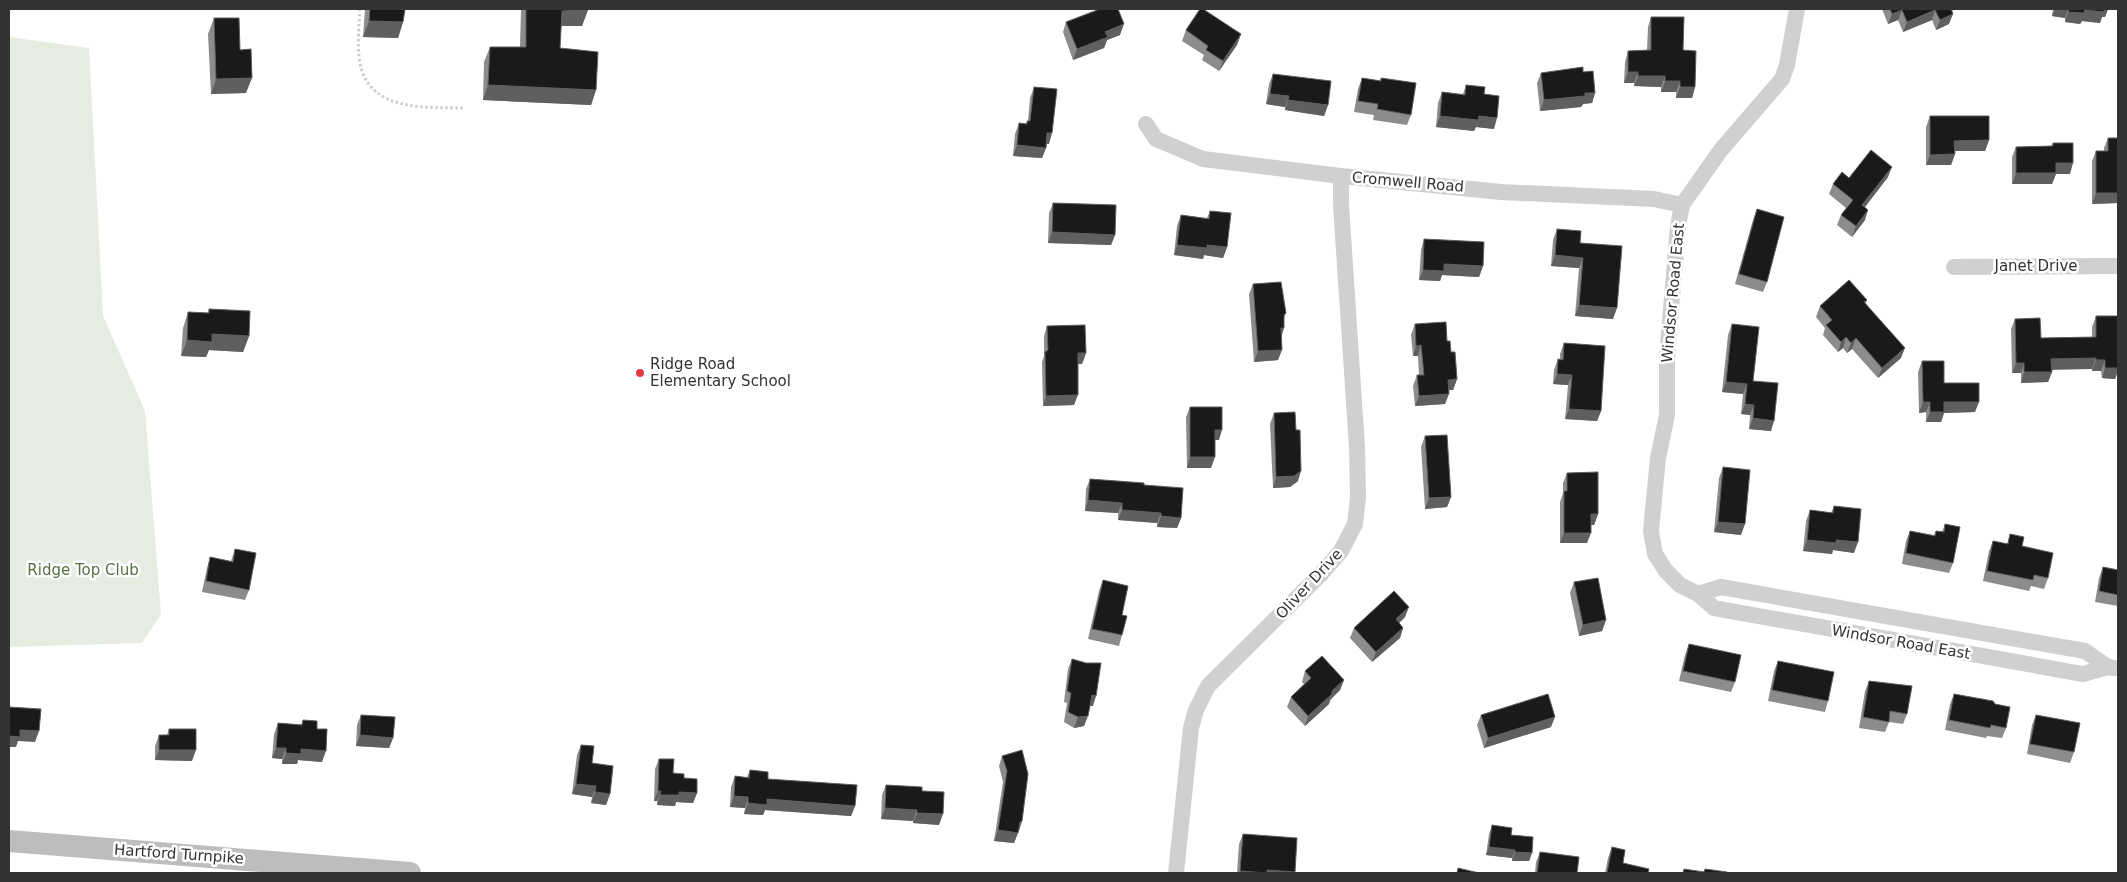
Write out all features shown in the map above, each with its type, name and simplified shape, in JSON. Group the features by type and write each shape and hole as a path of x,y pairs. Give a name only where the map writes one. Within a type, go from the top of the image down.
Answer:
{"main road":[{"name":"Hartford Turnpike","path":"9,841 410,873"}],"street":[{"name":"Windsor Road East","path":"1797,9 1788,64 1782,79 1720,151 1682,205 1678,226 1666,357 1667,415 1658,458 1651,531 1655,554 1666,571 1680,585 1698,594 1714,608 2084,674 2113,667"},
{"name":"Cromwell Road","path":"1146,124 1156,139 1203,159 1341,176 1501,192 1654,199 1682,205"},
{"name":"Oliver Drive","path":"1176,873 1191,728 1196,710 1208,686 1342,551 1355,524 1358,498 1356,447 1340,205 1341,176"},
{"name":"Janet Drive","path":"1954,266 2118,266"},
{"name":"Windsor Road East","path":"1698,594 1721,587 1858,610 2085,651 2113,667"}],"path":[{"path":"360,9 359,43 362,70 372,89 385,98 400,103 464,108"}],"green space":[{"name":"Ridge Top Club","path":"9,37 89,48 103,316 145,411 161,614 142,643 9,647"}],"building":[{"path":"370,9 405,9 403,22 369,21"},
{"path":"526,9 588,9 562,11 560,48 598,52 596,90 488,85 490,47 526,47"},
{"path":"1100,9 1118,9 1124,24 1105,32 1108,37 1077,49 1066,22"},
{"path":"1200,9 1203,9 1241,34 1223,61 1206,50 1208,46 1186,30"},
{"path":"1890,9 1951,9 1953,14 1940,20 1935,10 1907,22 1902,10 1892,14"},
{"path":"2069,9 2104,9 2104,12 2085,10 2084,13 2068,12"},
{"path":"1651,17 1684,17 1683,50 1696,51 1695,87 1680,87 1680,81 1665,81 1665,76 1638,76 1638,72 1628,72 1628,51 1651,50"},
{"path":"214,18 239,18 240,50 251,49 252,78 216,79"},
{"path":"1583,67 1583,72 1593,71 1595,93 1585,93 1585,96 1544,100 1541,73"},
{"path":"1273,74 1331,81 1328,105 1288,100 1289,96 1270,94"},
{"path":"1362,78 1381,81 1381,78 1416,83 1411,115 1377,109 1378,104 1358,101"},
{"path":"1466,85 1485,87 1484,94 1499,96 1497,118 1479,116 1478,120 1440,116 1442,92 1465,95"},
{"path":"1034,87 1057,89 1052,133 1047,133 1046,148 1017,145 1019,123 1027,124 1027,121 1030,121"},
{"path":"1930,116 1989,116 1989,140 1954,141 1955,154 1930,155"},
{"path":"2108,138 2118,138 2118,193 2096,193 2096,151 2108,151"},
{"path":"2053,143 2073,143 2073,163 2056,163 2056,173 2016,173 2016,147 2053,146"},
{"path":"1871,150 1892,167 1862,205 1868,210 1856,226 1841,215 1853,200 1833,184 1842,172 1849,178"},
{"path":"1053,203 1116,205 1115,235 1052,232"},
{"path":"1757,209 1784,217 1767,282 1739,274"},
{"path":"1210,211 1231,213 1227,247 1207,245 1207,248 1177,245 1181,215 1209,219"},
{"path":"1557,229 1581,231 1580,243 1622,246 1617,308 1579,305 1583,258 1555,255"},
{"path":"1424,239 1484,242 1483,266 1444,264 1444,271 1423,270"},
{"path":"1849,280 1867,300 1864,302 1905,348 1882,368 1856,338 1851,343 1846,337 1841,342 1826,325 1832,320 1820,306"},
{"path":"1281,282 1286,313 1284,315 1284,328 1281,328 1282,350 1258,351 1253,284"},
{"path":"209,309 250,311 249,336 212,334 212,342 187,340 188,312 209,313"},
{"path":"2096,316 2118,316 2118,368 2105,368 2105,360 2096,360 2096,358 2051,359 2052,372 2024,372 2024,363 2016,363 2015,319 2040,318 2041,338 2096,337"},
{"path":"1446,322 1447,341 1450,341 1451,352 1455,352 1457,379 1448,380 1449,394 1419,396 1417,375 1424,375 1421,345 1416,346 1415,324"},
{"path":"1732,324 1759,327 1753,381 1778,383 1774,421 1753,418 1754,405 1745,404 1747,384 1726,382"},
{"path":"1085,325 1086,353 1078,353 1078,395 1046,396 1045,352 1048,350 1047,326"},
{"path":"1564,343 1605,346 1601,411 1569,409 1572,375 1557,374 1558,359 1563,360"},
{"path":"1922,361 1944,361 1944,383 1979,383 1979,402 1944,402 1944,412 1930,412 1930,402 1923,402"},
{"path":"1190,407 1222,407 1222,430 1215,430 1215,457 1190,457"},
{"path":"1295,412 1296,430 1300,430 1301,471 1294,476 1276,477 1274,413"},
{"path":"1447,435 1451,497 1429,498 1425,436"},
{"path":"1723,467 1750,470 1745,524 1718,522"},
{"path":"1598,472 1598,514 1591,514 1591,533 1564,533 1564,491 1567,491 1567,473"},
{"path":"1090,479 1183,488 1181,518 1161,516 1161,513 1122,510 1122,503 1088,500"},
{"path":"1834,506 1861,509 1858,542 1836,540 1836,543 1807,540 1810,510 1833,513"},
{"path":"1945,524 1960,527 1953,563 1906,553 1910,531 1935,536 1936,531 1944,532"},
{"path":"2010,534 2024,537 2022,546 2053,553 2048,578 2034,575 2033,580 1987,571 1993,541 2008,544"},
{"path":"235,549 256,553 249,590 206,581 210,557 233,562"},
{"path":"2103,567 2118,570 2118,595 2099,591"},
{"path":"1598,578 1606,620 1583,625 1574,582"},
{"path":"1103,580 1128,586 1122,615 1127,616 1122,635 1092,629"},
{"path":"1394,591 1409,607 1396,619 1403,628 1376,652 1354,628"},
{"path":"1689,644 1741,655 1735,682 1683,671"},
{"path":"1322,656 1344,680 1308,716 1291,697 1311,678 1305,671"},
{"path":"1072,659 1086,663 1101,663 1096,696 1092,695 1088,716 1078,717 1068,712 1071,693 1067,691"},
{"path":"1778,661 1834,672 1828,701 1772,690"},
{"path":"1869,681 1912,686 1907,714 1890,711 1889,722 1863,717"},
{"path":"1548,694 1555,717 1488,738 1481,715"},
{"path":"1954,694 1993,701 1995,704 2010,707 2006,728 1991,725 1990,728 1949,720"},
{"path":"9,707 41,709 39,731 20,730 20,737 9,736"},
{"path":"361,715 395,717 393,738 360,735"},
{"path":"2036,715 2080,723 2074,752 2030,744"},
{"path":"303,720 317,721 317,729 327,729 326,751 301,749 301,754 286,753 286,748 276,748 278,723 302,725"},
{"path":"169,729 196,729 196,750 159,750 159,735 169,735"},
{"path":"581,745 594,746 592,763 613,766 610,794 595,792 596,786 576,784"},
{"path":"1022,750 1028,774 1022,821 1020,822 1018,833 998,830 1007,771 1002,756"},
{"path":"659,759 674,759 673,773 684,774 684,778 697,779 697,793 679,792 679,795 660,795 661,791 658,791"},
{"path":"750,770 768,772 768,779 857,785 855,806 767,799 767,805 748,803 748,797 734,796 735,776 749,778"},
{"path":"886,785 922,787 922,791 944,792 943,814 917,813 917,810 885,808"},
{"path":"1492,825 1512,828 1511,835 1533,837 1532,853 1489,847"},
{"path":"1243,834 1297,838 1295,872 1267,870 1267,873 1240,871"},
{"path":"1612,847 1625,850 1623,863 1649,869 1648,873 1607,873"},
{"path":"1540,852 1579,857 1577,873 1537,873"},
{"path":"1458,868 1479,873 1457,873"},
{"path":"1684,869 1704,872 1705,869 1727,873 1683,873"}],"place":[{"name":"Ridge Road Elementary School","path":"640,373"}]}
